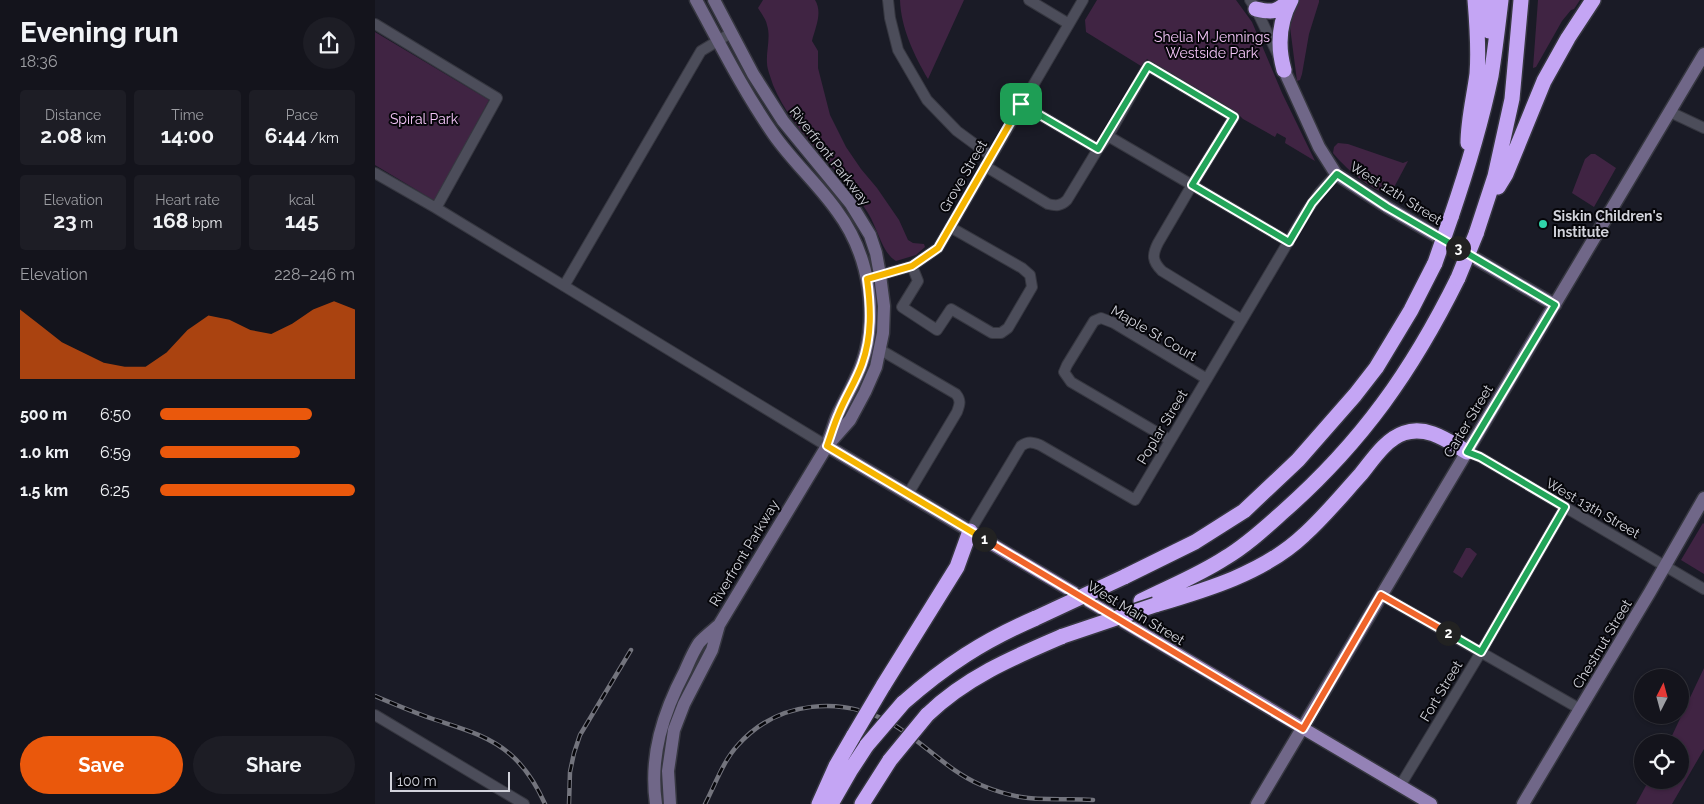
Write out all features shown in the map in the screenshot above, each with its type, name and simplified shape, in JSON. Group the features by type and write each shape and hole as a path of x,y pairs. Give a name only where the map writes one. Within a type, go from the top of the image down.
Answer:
{"highway":[{"path":"1253,4 1270,12 1280,9 1291,0"},
{"path":"1284,70 1280,35 1285,12 1291,0"},
{"path":"1469,166 1468,129 1478,56 1475,0"},
{"path":"1488,0 1491,74"},
{"path":"831,804 867,745 903,703 939,672 999,634 1124,577 1195,542 1244,511 1298,460 1355,395 1376,368 1411,310 1435,263 1469,166 1491,74 1501,0"},
{"path":"1148,603 1227,558 1257,535 1308,490 1350,446 1381,408 1427,338 1458,278 1489,201 1512,99 1521,0"},
{"path":"1489,201 1506,174 1550,69 1593,0"},
{"path":"862,804 890,760 927,715 955,691 988,670 1063,636 1148,603 1224,582 1276,556 1303,537 1385,446 1401,434 1414,430 1426,431 1438,435 1467,452"},
{"path":"819,804 833,772 854,734 957,567 970,531"}],"main road":[{"name":"Riverfront Parkway","path":"696,0 747,93 775,136 837,210 851,232 861,255 867,279 871,309 869,335 863,362 855,384 839,412 827,446"},
{"name":"Riverfront Parkway","path":"670,804 668,771 674,730 684,704 712,650 719,625 827,446 850,420 876,366 883,333 884,306 880,275 870,235 851,204 783,121 753,74 714,0"},
{"name":"Carter Street","path":"1257,804 1704,54"},
{"name":"West 12th Street","path":"1284,70 1319,147 1337,174 1387,207 1555,305"},
{"name":"West Main Street","path":"827,446 1431,804"},
{"name":"Chestnut Street","path":"1523,804 1704,498"},
{"name":"Riverfront Parkway","path":"655,804 655,756 665,713 699,643 719,625"}],"street":[{"path":"889,0 889,18 897,50 927,100 957,131 991,156"},
{"path":"1029,0 1069,24"},
{"name":"Grove Street","path":"867,279 912,266 938,248 1083,0"},
{"name":"West 12th Street","path":"1253,4 1284,70"},
{"path":"375,24 497,98 436,208"},
{"path":"564,286 701,50 731,33"},
{"path":"985,166 1048,204 1056,206 1063,204 1108,136 1148,66 1234,117 1158,243 1153,258 1156,265 1162,271 1242,320"},
{"path":"1021,104 1098,149"},
{"path":"1670,112 1704,128"},
{"path":"1108,136 1289,242"},
{"path":"375,173 436,208 827,446"},
{"name":"Poplar Street","path":"970,531 1025,443 1032,442 1040,445 1135,500 1312,203 1337,174"},
{"path":"912,266 918,281 902,307 937,330 951,309 992,332 1001,333 1008,328 1032,287 1031,275 950,227"},
{"name":"Maple St Court","path":"1170,440 1071,382 1064,372 1067,365 1094,321 1101,318 1114,323 1207,379"},
{"path":"879,349 956,394 960,399 957,412 908,494"},
{"name":"West 13th Street","path":"1467,452 1480,457 1704,589"},
{"name":"Fort Street","path":"1400,786 1481,652 1565,507"},
{"path":"1381,595 1580,709"},
{"path":"375,715 524,804"}],"green space":[{"path":"763,0 815,0 818,15 812,41 818,51 818,68 830,115 846,147 899,220 908,240 913,243 924,244 925,247 916,255 896,261 891,257 857,196 805,136 782,104 773,85 768,68 768,30 766,21 758,8"},
{"path":"900,0 964,0 928,79 909,41 903,21"},
{"name":"Shelia M Jennings Westside Park","path":"1097,0 1236,0 1252,22 1282,93 1315,161 1285,143 1286,138 1277,133 1275,137 1243,119 1236,112 1147,59 1141,66 1086,32 1085,20"},
{"path":"1297,0 1319,0 1319,2 1309,34 1302,74 1300,80 1297,81 1290,27"},
{"path":"1538,0 1580,0 1562,21 1536,67 1533,68"},
{"name":"Spiral Park","path":"375,32 489,100 435,201 375,165"},
{"path":"1338,143 1348,144 1403,163 1408,161 1391,193 1385,193 1368,185 1344,165 1333,153 1334,147"},
{"path":"1591,154 1595,154 1616,168 1594,207 1572,193 1585,159"},
{"path":"1704,524 1704,574 1681,560"},
{"path":"1466,548 1470,548 1477,554 1462,578 1453,572"},
{"path":"1704,668 1704,749 1689,775 1689,734 1673,734 1678,724 1689,724 1689,700"},
{"path":"1644,789 1681,789 1672,804 1636,804"}],"railway":[{"path":"569,804 570,772 580,735 631,650"},
{"path":"375,696 418,714 473,733 501,747 526,771 545,804"},
{"path":"705,804 728,758 738,745 754,730 772,719 791,711 833,706 854,709 874,715 894,725 947,765 969,779 990,789 1030,798 1093,800"}],"place":[{"name":"Siskin Children's Institute","path":"1543,224"}],"route":[{"path":"1148,66 1234,117 1192,185 1289,242 1312,203 1337,174 1387,207 1555,305 1467,452 1480,457 1565,507 1481,652 1381,595 1303,729 827,446 839,412 855,384 863,362 869,335 871,309 867,279 912,266 938,248 1021,104 1098,149 1108,136 1148,66"}]}
